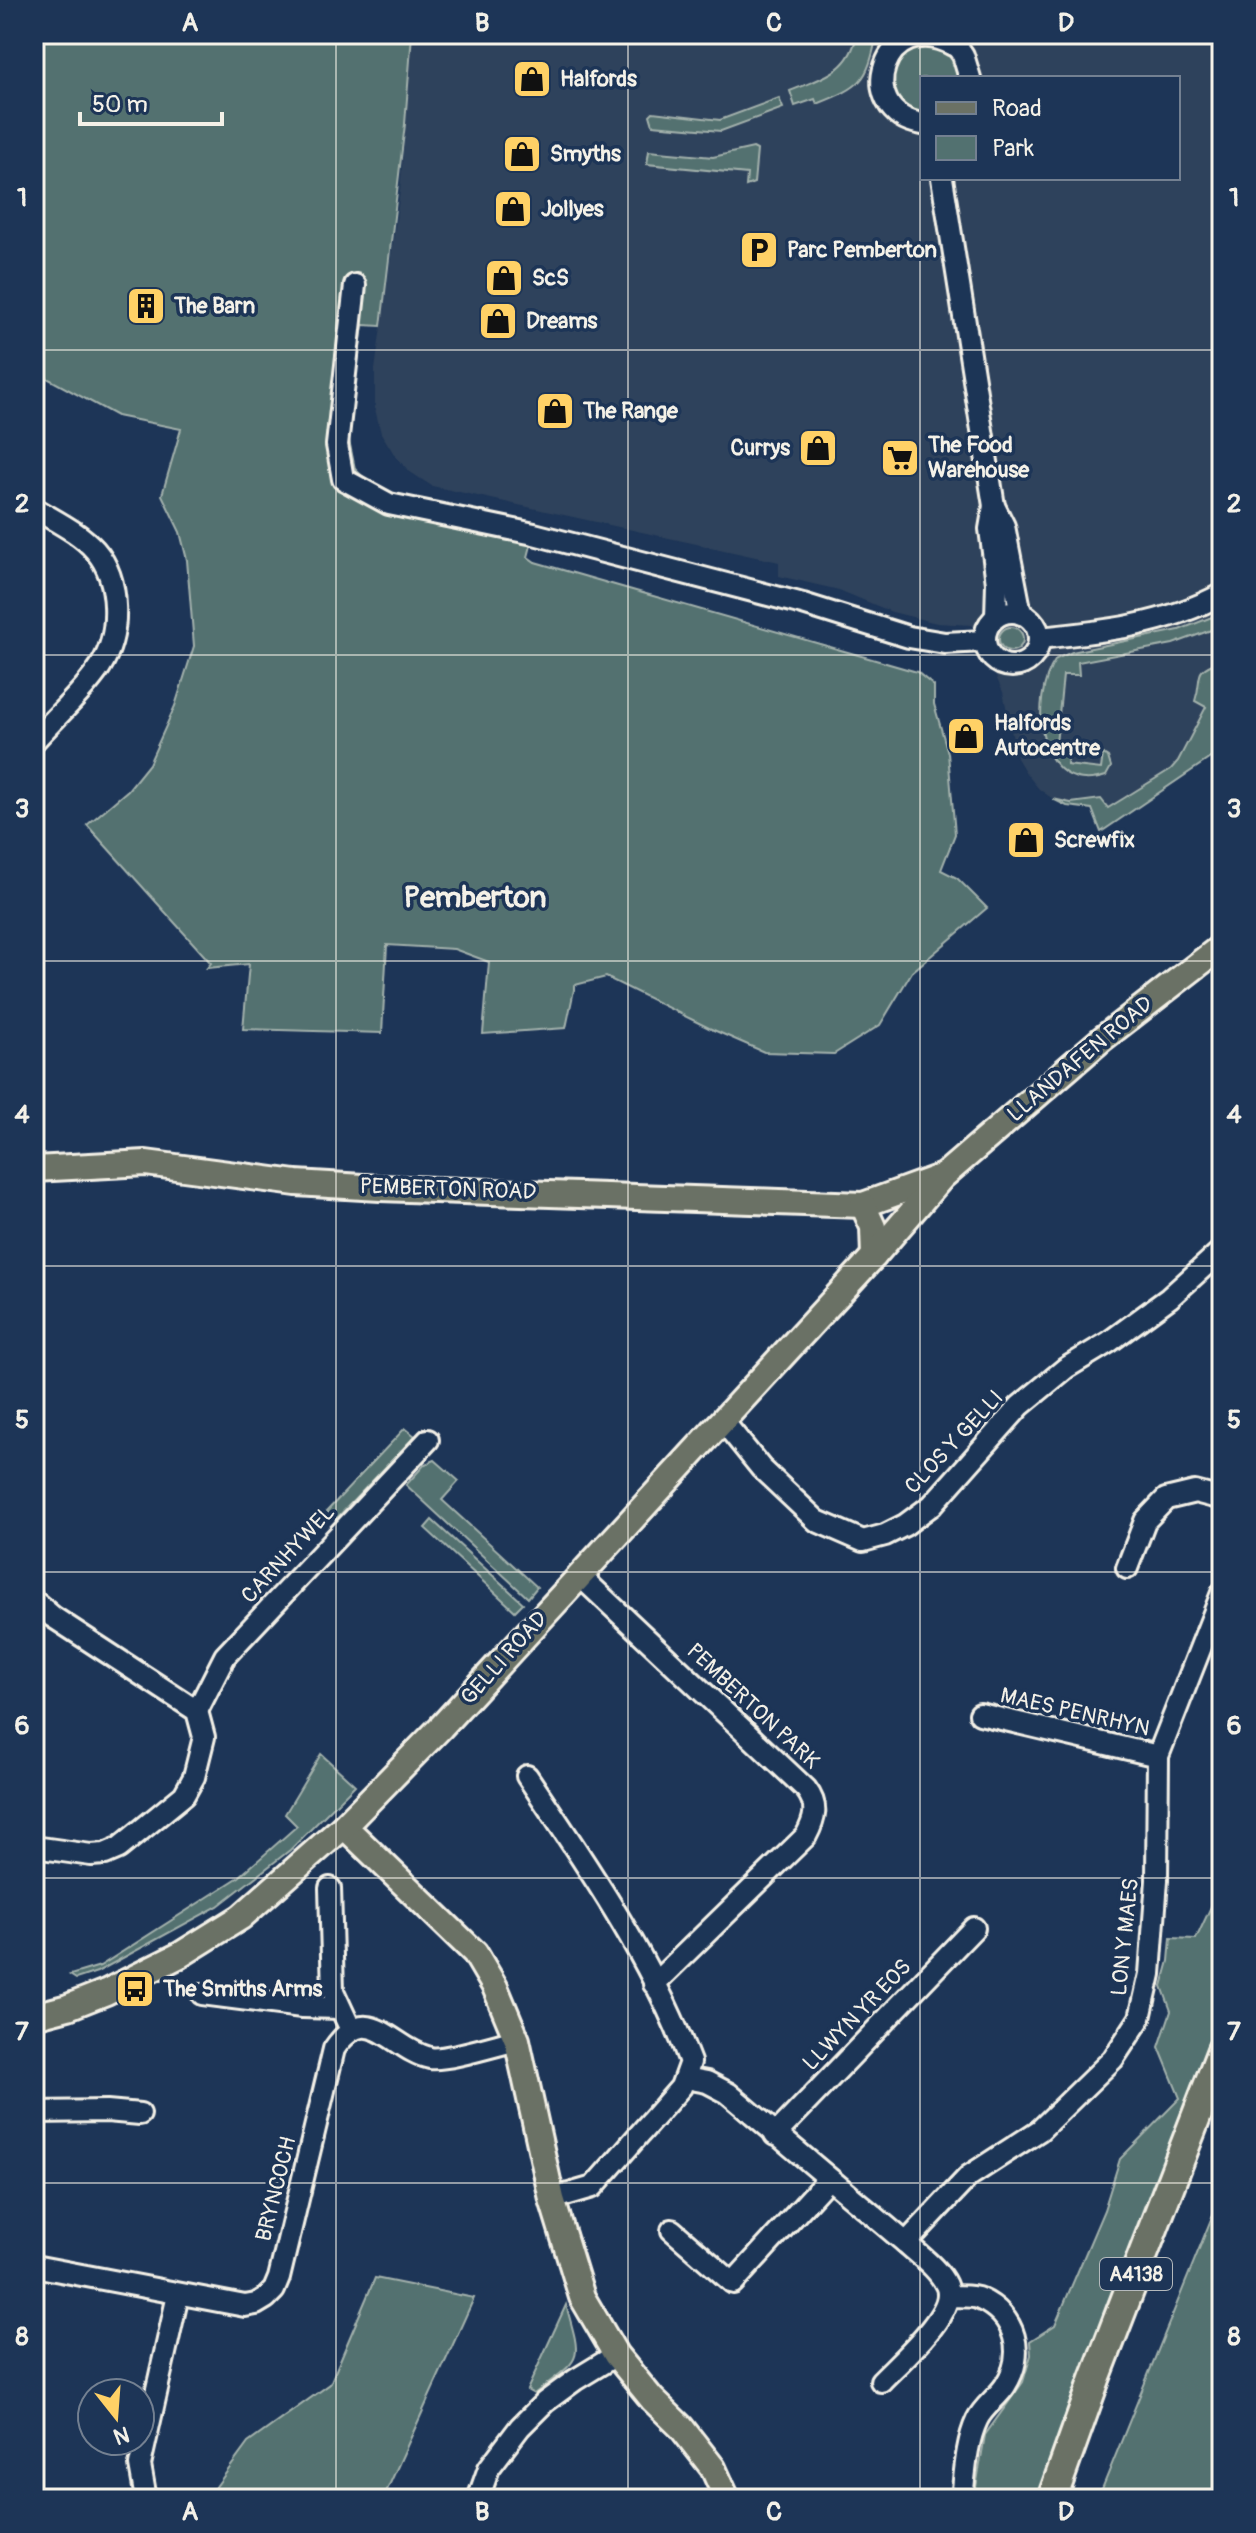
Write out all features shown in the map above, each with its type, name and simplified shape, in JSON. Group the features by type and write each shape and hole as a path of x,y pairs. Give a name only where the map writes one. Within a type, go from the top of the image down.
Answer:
{"highway":[{"name":"A4138","path":"1052,2499 1222,2050"}],"main road":[{"name":"LLANDAFEN ROAD","path":"942,1177 1102,1039 1222,946"},
{"name":"PEMBERTON ROAD","path":"34,1169 146,1163 296,1183 863,1205"},
{"path":"874,1256 873,1227 863,1205 942,1177"},
{"name":"GELLI ROAD","path":"34,2016 106,1992 193,1947 241,1917 344,1826 441,1727 723,1421 942,1177"},
{"path":"344,1826 475,1953 495,1987 517,2040 552,2199 582,2297 616,2355 652,2399 681,2427 713,2468 727,2499"}],"street":[{"path":"920,123 905,119 893,110 885,98 881,83 883,68 899,39 926,35 950,39 963,55 969,76"},
{"path":"942,180 994,506 1004,526 1021,614"},
{"path":"355,285 337,445 343,479 364,492 389,504 549,537 803,604 909,637 945,643 984,641"},
{"path":"994,506 990,529 997,583 996,617"},
{"path":"34,508 77,534 96,551 108,571 114,594 115,618 101,666 34,741"},
{"path":"1039,638 1142,624 1200,606 1222,594"},
{"path":"1004,613 1021,614 1035,625 1039,638 1037,651 1032,658 1016,667 1007,667 991,658 984,641 989,623 1004,613"},
{"name":"CLOS Y GELLI","path":"723,1421 761,1468 817,1521 863,1541 885,1535 932,1505 1020,1406 1066,1368 1109,1342 1169,1298 1222,1250"},
{"name":"CARNHYWEL","path":"197,1711 225,1656 428,1440"},
{"path":"1127,1568 1145,1521 1166,1499 1195,1492 1222,1499"},
{"name":"PEMBERTON PARK","path":"579,1575 806,1789 816,1809 806,1836 654,1984"},
{"name":"LON Y MAES","path":"906,2243 969,2176 1040,2130 1113,2059 1140,2018 1150,1974 1157,1880 1158,1756 1222,1593"},
{"path":"34,1601 53,1617 197,1711 201,1722 202,1747 194,1777 184,1795 119,1848 105,1854 91,1855 34,1847"},
{"name":"MAES PENRHYN","path":"980,1714 1158,1756"},
{"path":"527,1776 612,1902 690,2062 681,2087 593,2187 552,2199"},
{"path":"330,1888 333,1991 351,2030 366,2026 377,2028 411,2051 433,2059 517,2040"},
{"name":"LLWYN YR EOS","path":"775,2135 974,1928"},
{"path":"202,1994 302,2007 340,2008"},
{"name":"BRYNCOCH","path":"34,2266 178,2295 245,2306 256,2304 274,2290 334,2049 351,2030"},
{"path":"686,2078 707,2082 728,2093 906,2243 935,2269 946,2285 949,2296 943,2314 881,2381"},
{"path":"34,2112 140,2114"},
{"path":"672,2230 733,2283 828,2179"},
{"path":"146,2499 140,2465 178,2295"},
{"path":"949,2296 978,2297 999,2311 1013,2329 1018,2355 1006,2385 977,2419 962,2499"},
{"path":"478,2499 489,2468 520,2427 565,2387 616,2355"}],"shaded area":[{"name":"Parc Pemberton","path":"412,34 1222,34 1222,714 1183,775 1101,832 1092,809 1067,806 1053,799 1039,789 1026,773 1017,758 1003,692 972,625 937,623 892,612 839,590 779,576 779,562 432,486 410,472 381,433 375,409 375,370 400,191"}],"green space":[{"path":"34,34 412,34 405,124 381,326 363,325 348,435 355,469 379,492 534,534 528,557 535,562 917,672 934,686 934,704 948,753 955,834 941,870 957,878 987,908 912,972 880,1025 834,1054 764,1052 606,977 575,985 566,1028 483,1034 489,962 454,949 387,945 382,1033 243,1029 249,964 207,968 211,963 87,825 128,790 149,764 175,706 194,646 187,560 180,532 162,495 181,429 117,416 34,371"},
{"path":"857,34 877,34 870,63 860,81 817,104 815,99 795,106 790,91 833,72 848,57"},
{"path":"940,46 957,59 962,76 920,76 920,114 901,103 892,89 894,64 908,49"},
{"path":"779,98 783,108 721,131 653,125 650,115 653,112 720,120"},
{"path":"753,148 757,150 754,183 746,186 747,174 647,164 649,151 713,157"},
{"path":"1222,613 1222,626 1173,644 1078,662 1079,675 1063,675 1056,744 1069,746 1067,765 1101,769 1103,754 1108,757 1111,767 1106,776 1083,779 1065,773 1052,759 1041,719 1047,676 1056,659 1072,652 1179,630"},
{"path":"1011,627 1019,631 1023,639 1019,647 1011,651 1003,647 999,639 1003,631"},
{"path":"1222,660 1222,750 1101,832 1092,809 1067,806 1053,799 1071,803 1101,799 1108,808 1171,769 1206,707 1195,701 1200,675 1206,668"},
{"path":"405,1428 415,1436 336,1519 327,1511"},
{"path":"435,1460 459,1481 442,1500 537,1587 528,1598 406,1485 425,1464"},
{"path":"432,1520 523,1603 515,1611 425,1528"},
{"path":"321,1754 355,1785 290,1850 218,1906 97,1972 76,1979 70,1975 100,1966 239,1877 297,1826 285,1814"},
{"path":"1222,1883 1222,2009 1038,2499 974,2499 985,2435 1023,2382 1031,2355 1030,2341 1055,2325 1104,2210 1120,2159 1180,2098 1159,2047 1171,2011 1162,1986 1171,1938 1196,1939"},
{"path":"1222,2192 1222,2499 1098,2499"},
{"path":"375,2278 474,2298 383,2499 207,2499 248,2443 330,2384"},
{"path":"566,2305 575,2339 574,2358 570,2365 534,2394 527,2390"}],"place":[{"name":"Halfords","path":"532,79"},
{"name":"Smyths","path":"522,154"},
{"name":"Jollyes","path":"513,209"},
{"name":"Parc Pemberton","path":"759,250"},
{"name":"ScS","path":"504,278"},
{"name":"The Barn","path":"146,306"},
{"name":"Dreams","path":"498,321"},
{"name":"The Range","path":"555,411"},
{"name":"Currys","path":"818,448"},
{"name":"The Food Warehouse","path":"900,458"},
{"name":"Halfords Autocentre","path":"966,736"},
{"name":"Screwfix","path":"1026,840"},
{"name":"The Smiths Arms","path":"135,1989"}],"district":[{"name":"Pemberton","path":"475,897"}]}
